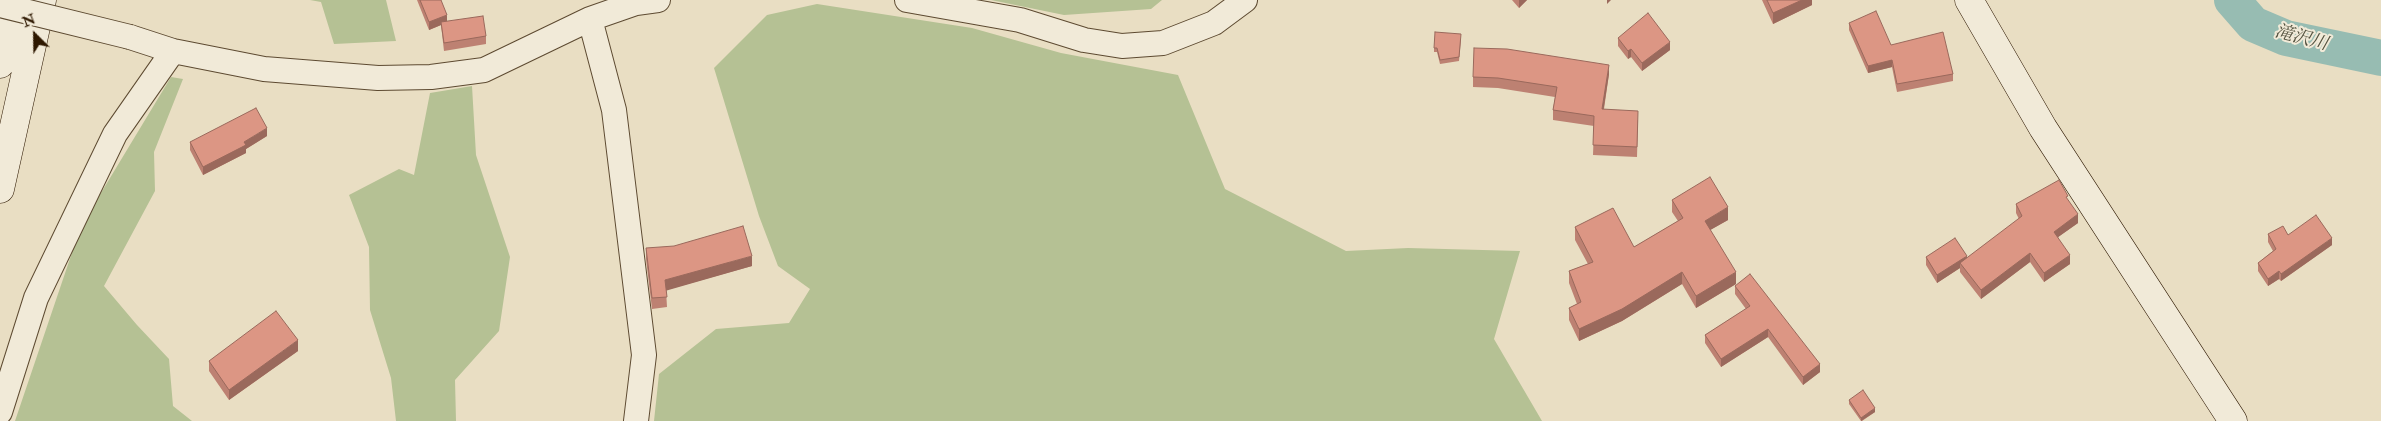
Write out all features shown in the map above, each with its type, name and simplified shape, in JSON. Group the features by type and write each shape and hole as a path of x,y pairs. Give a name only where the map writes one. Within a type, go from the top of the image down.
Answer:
{"street":[{"path":"0,64 15,0"},
{"path":"0,190 42,0"},
{"path":"0,190 56,0"},
{"path":"0,5 130,37 173,51 264,69 378,78 431,77 484,70 590,19 636,3 658,0"},
{"path":"908,0 1020,20 1084,40 1122,46 1163,43 1214,23 1245,0"},
{"path":"1969,0 2043,128 2233,421"},
{"path":"590,19 614,110 644,355 636,421"},
{"path":"0,412 36,298 115,134 173,51"}],"green space":[{"path":"310,0 386,0 396,41 334,44 321,2"},
{"path":"991,0 1162,0 1151,9 1064,15"},
{"path":"817,4 972,28 1061,53 1178,75 1225,189 1346,251 1408,248 1520,251 1494,339 1542,421 654,421 659,374 716,329 789,323 810,289 778,266 759,216 714,68 767,15"},
{"path":"171,77 183,79 154,152 155,191 104,286 169,359 173,406 192,421 15,421 81,226"},
{"path":"472,86 476,155 510,257 499,331 455,380 456,421 396,421 391,378 370,310 369,247 349,195 399,169 414,175 430,93"}],"building":[{"path":"420,0 441,0 447,15 429,22"},
{"path":"1767,0 1802,0 1773,13"},
{"path":"1876,11 1891,45 1943,32 1953,74 1897,84 1892,60 1868,66 1849,23"},
{"path":"1648,13 1670,42 1642,63 1631,49 1628,51 1618,38"},
{"path":"483,16 486,36 444,43 441,22"},
{"path":"1435,32 1461,34 1459,57 1440,60 1437,48 1434,48"},
{"path":"1474,48 1507,49 1609,65 1602,109 1638,111 1637,147 1593,145 1594,116 1553,110 1557,87 1498,78 1473,77"},
{"path":"256,108 267,128 244,142 246,145 203,167 190,142"},
{"path":"1710,177 1728,207 1705,221 1736,272 1696,296 1682,272 1622,309 1579,329 1569,308 1581,302 1569,271 1593,262 1575,227 1613,208 1634,247 1683,218 1672,200"},
{"path":"2059,180 2068,196 2066,197 2078,214 2054,232 2070,255 2044,273 2030,253 1981,290 1960,263 2022,216 2016,204"},
{"path":"2316,215 2332,238 2281,274 2279,271 2268,279 2258,263 2276,249 2268,234 2283,226 2288,235"},
{"path":"743,226 752,256 665,280 667,297 652,298 646,248 674,246"},
{"path":"1955,238 1967,256 1937,275 1926,257"},
{"path":"1750,274 1820,364 1803,377 1768,329 1721,359 1705,335 1750,306 1735,286"},
{"path":"276,311 298,340 229,390 209,361"},
{"path":"1863,390 1875,408 1861,418 1849,400"}],"waterway":[{"name":"滝沢川","path":"2232,0 2253,24 2286,38 2381,58"}]}
